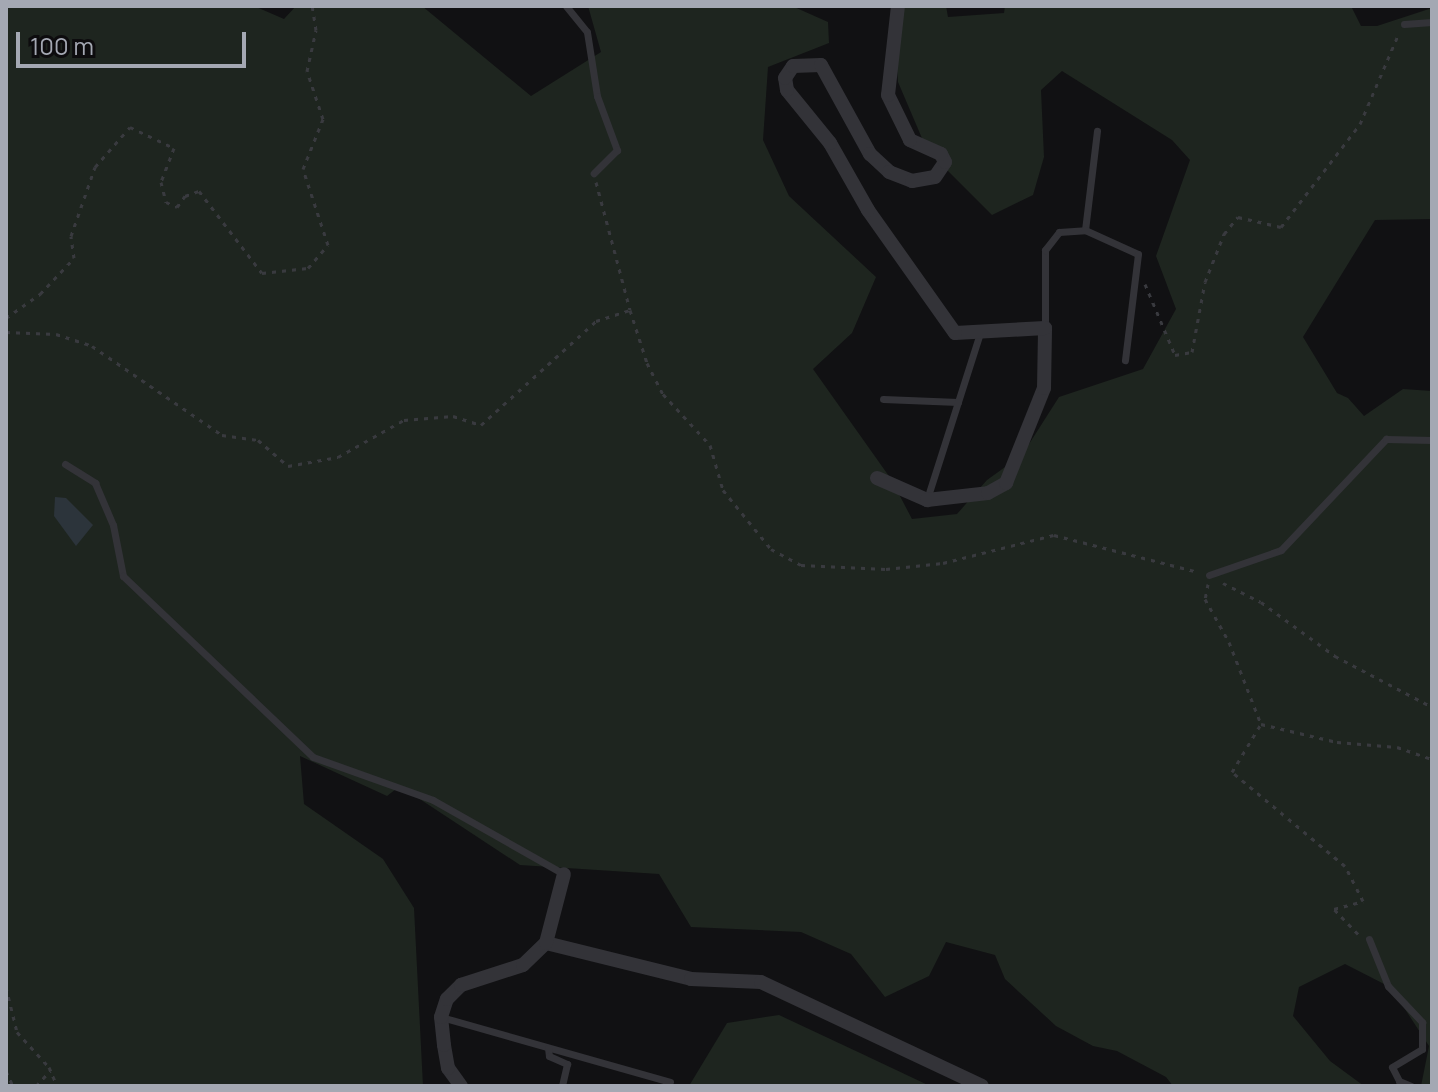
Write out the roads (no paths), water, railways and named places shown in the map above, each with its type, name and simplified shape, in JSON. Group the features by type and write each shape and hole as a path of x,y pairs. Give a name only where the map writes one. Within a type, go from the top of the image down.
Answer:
{"street":[{"path":"877,478 927,500 988,493 1006,483 1044,388 1045,328 955,333 868,210 830,143 787,90 785,78 793,66 821,65 870,154 889,172 912,181 935,177 945,162 941,154 910,140 888,95 898,6"},
{"path":"461,1086 448,1068 441,1017 447,999 461,985 523,965 546,943 564,874"},
{"path":"546,943 691,979 761,982 982,1086"}],"lane":[{"path":"566,6 587,32 597,96 617,150 594,173"},
{"path":"1404,24 1432,22"},
{"path":"1085,230 1097,131"},
{"path":"1045,328 1045,250 1059,232 1085,230 1138,254 1125,360"},
{"path":"927,500 980,333"},
{"path":"883,399 958,402"},
{"path":"1209,575 1281,550 1386,439 1432,440"},
{"path":"65,464 95,483 113,525 123,576 313,757 433,800 564,874"},
{"path":"1369,939 1388,986 1422,1022 1422,1049 1392,1067 1399,1081 1411,1086"},
{"path":"441,1017 670,1082"},
{"path":"548,1048 549,1056 567,1064 562,1086"}]}
